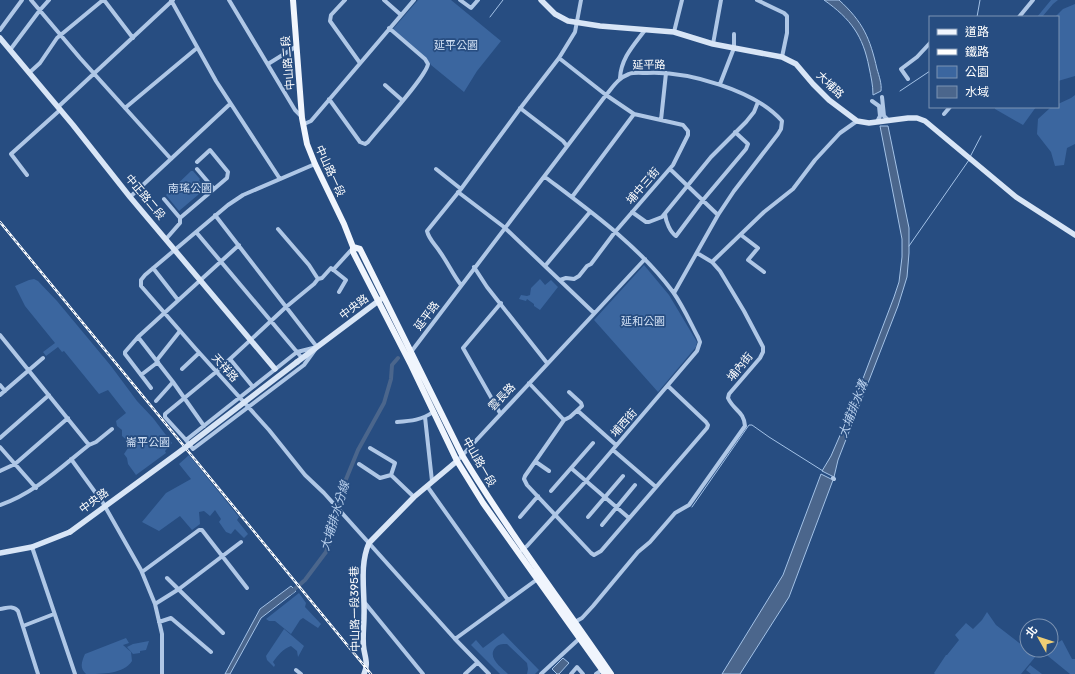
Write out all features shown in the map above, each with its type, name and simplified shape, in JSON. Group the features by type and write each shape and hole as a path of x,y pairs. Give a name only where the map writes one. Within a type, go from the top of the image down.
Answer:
{"main road":[{"name":"中山路二段","path":"293,0 302,118 304,124"},
{"name":"中山路一段","path":"304,124 306,144 338,210 353,247 353,252 411,352 462,455 521,551"},
{"name":"中山路一段","path":"381,299 457,461 483,503 521,551 572,624 611,674"},
{"name":"中山路一段","path":"572,624 603,672"}],"street":[{"path":"0,30 22,0"},
{"path":"31,0 171,159"},
{"path":"10,50 49,0"},
{"path":"30,73 40,63 53,43 61,34 104,0 133,38"},
{"path":"26,175 11,154 172,0 197,48 230,104 280,179"},
{"path":"229,0 302,118"},
{"path":"345,0 331,16 330,21 360,63"},
{"path":"384,0 401,15"},
{"path":"304,124 311,121 330,100 414,0"},
{"path":"460,0 471,8 478,0"},
{"path":"461,286 440,252 428,236 427,231 460,191 520,108 559,58 575,32 581,0"},
{"path":"674,32 682,0"},
{"path":"713,44 721,0"},
{"path":"757,0 784,13 787,16 787,33 782,57"},
{"path":"1021,16 1033,0"},
{"name":"大埔路","path":"543,2 563,20 576,23 674,32 713,44 782,57 796,64 829,100 857,121"},
{"path":"330,100 360,142 365,144 402,100 427,68 428,64 389,28"},
{"path":"620,78 620,71 625,58 646,30"},
{"path":"720,84 734,48 734,34"},
{"name":"中正路二段","path":"0,38 59,108 130,197 275,369"},
{"path":"908,79 901,69 929,44"},
{"path":"268,64 297,46"},
{"path":"125,108 197,48"},
{"path":"559,58 606,95 634,114 572,197"},
{"name":"延平路","path":"411,352 606,95 620,78 633,73 666,73 720,84 758,102 778,117 782,122 781,129 734,191 718,215 674,293"},
{"path":"661,120 666,73"},
{"path":"384,85 402,100"},
{"path":"882,97 884,116 889,121"},
{"path":"872,101 878,106 880,116 877,122"},
{"path":"632,212 646,222 662,217 710,158 746,122 754,112 758,102"},
{"path":"130,197 230,104"},
{"path":"520,108 563,141 567,146"},
{"path":"944,114 949,108"},
{"name":"埔中三街","path":"560,280 566,278 574,279 580,276 615,232 670,169 688,135 688,131 683,126 634,114"},
{"path":"697,253 712,262 764,212 793,189 815,160 840,133 857,121 869,123 908,118 917,118 925,121 1016,197 1075,235"},
{"path":"665,214 666,220 673,234 676,236 703,200 746,149 748,144 735,132"},
{"path":"166,239 180,223 180,218 227,178 228,172 210,150 197,162"},
{"name":"天祥路","path":"315,164 243,195 215,215 153,268 143,277 141,280 141,286 269,430 306,474 369,543"},
{"path":"197,169 214,189"},
{"path":"670,169 718,215"},
{"path":"436,170 504,228 594,313"},
{"path":"544,176 615,232 644,259 674,293"},
{"path":"164,199 180,218"},
{"path":"545,266 590,212"},
{"path":"215,215 317,347"},
{"path":"278,229 318,279"},
{"path":"196,232 222,261 302,358"},
{"path":"741,235 758,248 748,260 764,272"},
{"path":"150,388 125,354 138,337 239,245"},
{"path":"333,270 353,247"},
{"name":"雲長路","path":"369,543 414,497 457,461 644,259"},
{"name":"埔內街","path":"572,624 593,606 638,552 650,542 671,517 679,510 689,505 745,426 744,416 734,407 728,398 729,394 760,358 763,352 763,346 720,271 712,262"},
{"path":"474,267 487,287 547,363"},
{"path":"153,268 178,300"},
{"path":"186,440 164,415 216,372 286,306 314,284 318,279 322,278 330,268 346,280 339,292"},
{"name":"埔西街","path":"521,551 556,516 697,351 700,342 674,293"},
{"name":"中央路","path":"0,553 32,547 70,532 178,453 381,299"},
{"path":"500,413 463,348 501,304"},
{"path":"141,375 157,361 180,331"},
{"path":"0,336 89,445"},
{"path":"138,337 173,382 204,426"},
{"name":"中央路","path":"317,347 304,365 194,449 186,440 297,352 317,347"},
{"path":"182,369 199,353"},
{"path":"0,395 43,358"},
{"path":"230,359 253,387"},
{"path":"156,401 173,382"},
{"path":"529,383 564,420"},
{"path":"0,385 5,390"},
{"path":"569,392 581,403 582,406 568,419 564,420 524,479 556,516 594,555 601,551 698,439 707,426 706,422 668,386"},
{"path":"0,438 49,395"},
{"path":"578,411 616,445"},
{"path":"397,422 413,421 425,417 433,412"},
{"path":"425,417 432,481"},
{"path":"0,471 15,464 68,418"},
{"path":"0,505 14,500 36,488 89,445 96,442 112,429"},
{"path":"551,491 593,443"},
{"path":"0,447 36,488"},
{"path":"370,448 395,463 391,475"},
{"path":"613,450 656,487"},
{"path":"71,459 103,503 142,572 155,604 162,634 162,674"},
{"path":"536,462 549,471"},
{"path":"359,464 380,478 391,475"},
{"path":"571,468 629,518"},
{"path":"391,475 414,497"},
{"path":"588,517 623,476"},
{"path":"602,525 635,485"},
{"path":"427,486 508,600"},
{"path":"520,517 538,496"},
{"path":"142,572 199,530 202,530 247,588"},
{"path":"155,604 179,589 241,542"},
{"path":"369,543 455,639 489,674"},
{"name":"中山路一段395巷","path":"364,674 367,666 364,650 363,572 365,554 369,543"},
{"path":"32,547 75,674"},
{"path":"167,578 188,600 224,633"},
{"path":"455,639 540,578"},
{"path":"364,603 423,674"},
{"path":"0,610 11,607 18,611 38,674"},
{"path":"22,626 54,614"},
{"path":"159,622 171,618 211,652"},
{"path":"541,674 580,638"},
{"path":"465,674 477,663"},
{"path":"571,674 578,667 583,674"},
{"path":"296,670 302,674"},
{"path":"596,674 603,672"}],"green space":[{"name":"延平公園","path":"418,0 451,0 501,41 477,71 464,92 431,65 393,29"},
{"path":"1051,0 1058,0 1043,16 1038,16"},
{"path":"1075,4 1075,76 1059,81 1059,16 1056,16 1063,9"},
{"path":"1075,95 1075,144 1067,148 1064,165 1055,166 1051,152 1037,134 1038,119 1050,108 1059,108 1059,104"},
{"path":"995,108 1035,108 1023,125"},
{"name":"南瑤公園","path":"191,171 193,171 200,179 199,180 205,189 179,211 166,195"},
{"name":"延和公園","path":"644,265 669,295 697,342 696,347 658,392 594,320"},
{"name":"崙平公園","path":"34,279 38,281 57,301 172,443 165,451 166,453 136,475 128,464 127,458 124,454 128,448 129,442 122,436 122,430 117,426 116,421 126,413 108,390 99,394 64,351 62,352 58,347 46,356 43,352 55,343 25,306 15,286"},
{"path":"540,279 545,285 551,280 558,287 540,310 527,299 526,301 519,299 521,295 530,295 531,288"},
{"path":"189,455 239,517 237,520 248,534 244,538 235,529 231,534 226,532 219,522 221,519 215,510 210,516 204,511 199,512 200,524 192,530 180,516 159,531 142,522 166,493 191,479 179,464"},
{"path":"299,593 306,603 305,607 321,624 318,628 303,618 291,634 275,621 269,621 266,619"},
{"path":"987,612 996,625 1019,643 1019,658 1034,658 1021,674 935,674 934,673 946,655 959,640 955,635 966,623 973,629 982,620"},
{"path":"284,629 304,646 298,657 297,651 291,646 286,649 273,662 275,665 274,667 267,660 266,656"},
{"path":"503,633 539,670 535,674 527,674 527,663 507,644 500,644 496,647 493,655 499,666 508,674 500,674 471,645 476,640 483,648"},
{"path":"126,638 129,643 123,645 131,652 132,661 124,669 105,673 86,674 84,672 82,669 82,664 85,654"},
{"path":"1062,640 1072,659 1075,659 1075,674 1070,674 1050,658 1059,658 1059,642"},
{"path":"149,641 146,650 140,651 140,653 133,654 127,647 133,644"},
{"path":"1030,665 1042,674 1031,674 1026,670"}],"water":[{"path":"824,0 839,0 860,23 871,48 880,80 881,91 873,95 872,81 863,46 849,21"},
{"name":"大埔排水溝","path":"880,126 888,126 909,228 907,277 898,306 838,460 834,477 822,471 831,456 851,410 899,282 902,257 902,239"},
{"path":"821,474 833,480 789,597 740,674 722,674 783,575"},
{"path":"291,586 296,591 261,618 230,674 225,674 260,609"},
{"path":"563,658 569,663 559,674 557,674 552,669"}],"waterway":[{"path":"490,17 503,0"},
{"path":"977,16 980,0"},
{"path":"900,91 929,72"},
{"path":"970,157 981,136"},
{"path":"909,246 969,160"},
{"name":"大埔排水分線","path":"290,593 305,580 326,552 342,489 358,450 384,403 391,379 392,365 398,358"},
{"path":"692,507 749,425 752,425 823,471"}],"railway":[{"path":"0,222 371,674"}]}
